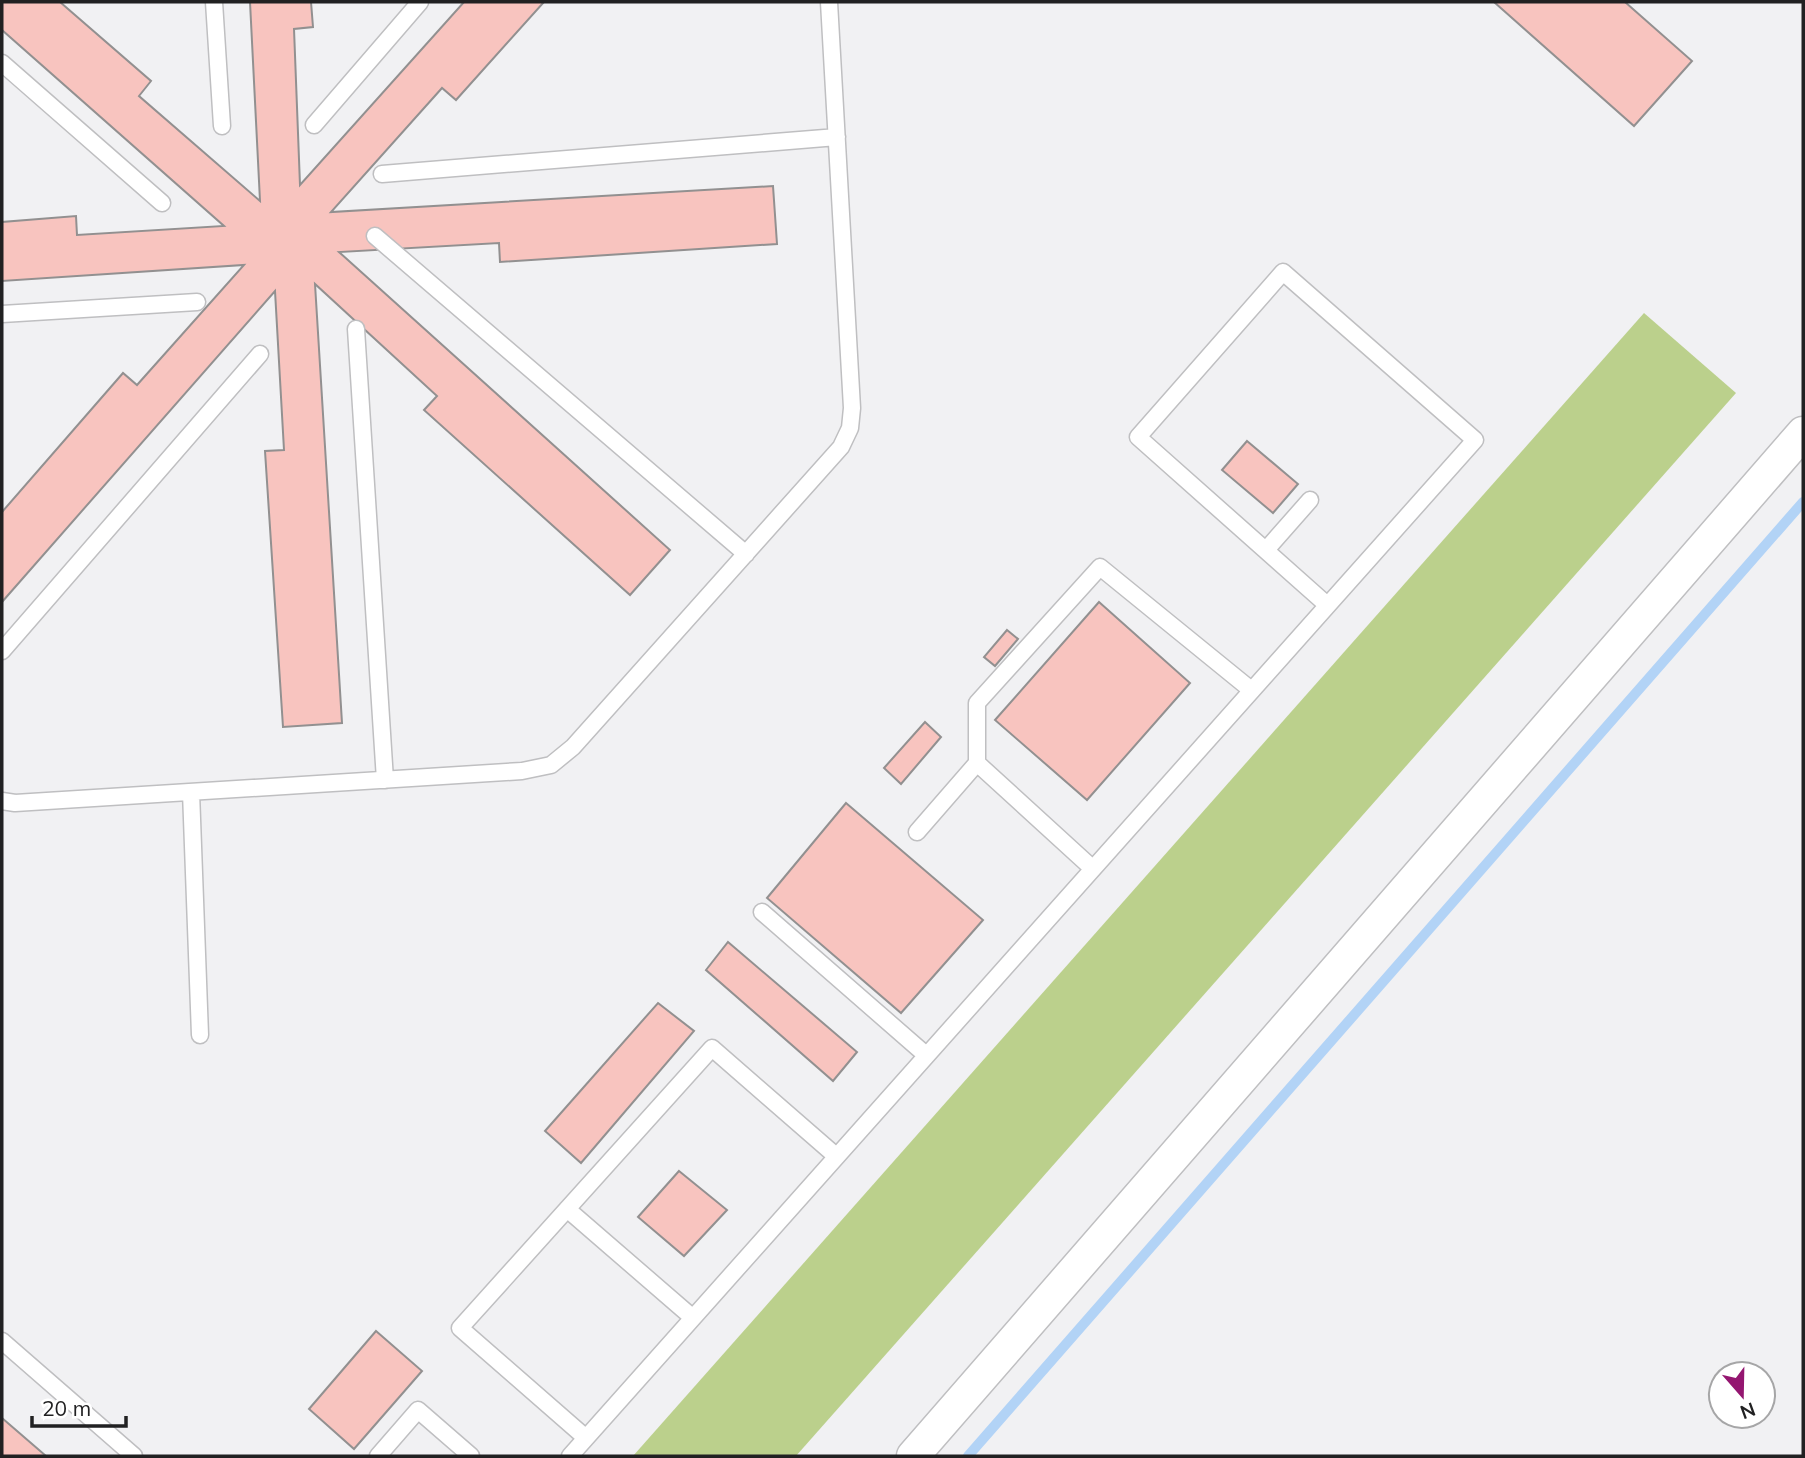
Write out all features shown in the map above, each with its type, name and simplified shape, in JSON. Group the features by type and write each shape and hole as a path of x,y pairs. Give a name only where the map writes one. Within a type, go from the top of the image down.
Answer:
{"street":[{"path":"913,1456 1803,433"}],"lane":[{"path":"214,2 222,126"},
{"path":"314,125 419,2"},
{"path":"2,801 15,803 522,771 551,765 573,747 841,447 850,428 852,408 829,2"},
{"path":"2,63 162,203"},
{"path":"382,174 837,137"},
{"path":"375,236 746,554"},
{"path":"570,1456 1326,604 1475,440 1283,272 1138,438 1326,604"},
{"path":"2,314 197,302"},
{"path":"356,329 386,780"},
{"path":"2,651 260,354"},
{"path":"1266,550 1310,500"},
{"path":"916,832 977,763 977,703 1100,566 1250,690"},
{"path":"977,763 1092,868"},
{"path":"191,792 200,1035"},
{"path":"762,912 926,1055"},
{"path":"586,1438 460,1328 712,1048 836,1156"},
{"path":"566,1209 693,1318"},
{"path":"2,1341 134,1456"},
{"path":"379,1456 418,1410 471,1456"}],"green space":[{"path":"1644,313 1736,393 796,1456 633,1456"}],"building":[{"path":"2,2 60,2 151,81 139,96 260,201 250,2 311,2 313,27 294,29 300,185 464,2 544,2 456,100 442,88 331,212 773,186 777,244 500,262 499,243 339,252 670,550 630,595 424,410 437,396 315,284 342,723 283,727 265,451 284,450 275,291 2,602 2,512 123,373 137,385 244,265 2,281 2,222 76,216 77,235 224,226 2,30"},
{"path":"1494,2 1625,2 1692,61 1634,126"},
{"path":"1247,441 1298,484 1273,513 1222,470"},
{"path":"1099,602 1190,683 1087,800 995,720"},
{"path":"1007,630 1018,639 995,666 984,657"},
{"path":"925,722 941,737 901,784 884,768"},
{"path":"846,803 983,920 901,1013 767,898"},
{"path":"728,942 857,1052 833,1081 706,970"},
{"path":"658,1003 694,1031 581,1163 545,1131"},
{"path":"679,1171 727,1210 684,1256 638,1217"},
{"path":"376,1331 422,1371 354,1449 309,1409"},
{"path":"2,1418 46,1456 2,1456"}],"waterway":[{"path":"968,1456 1803,502"}]}
